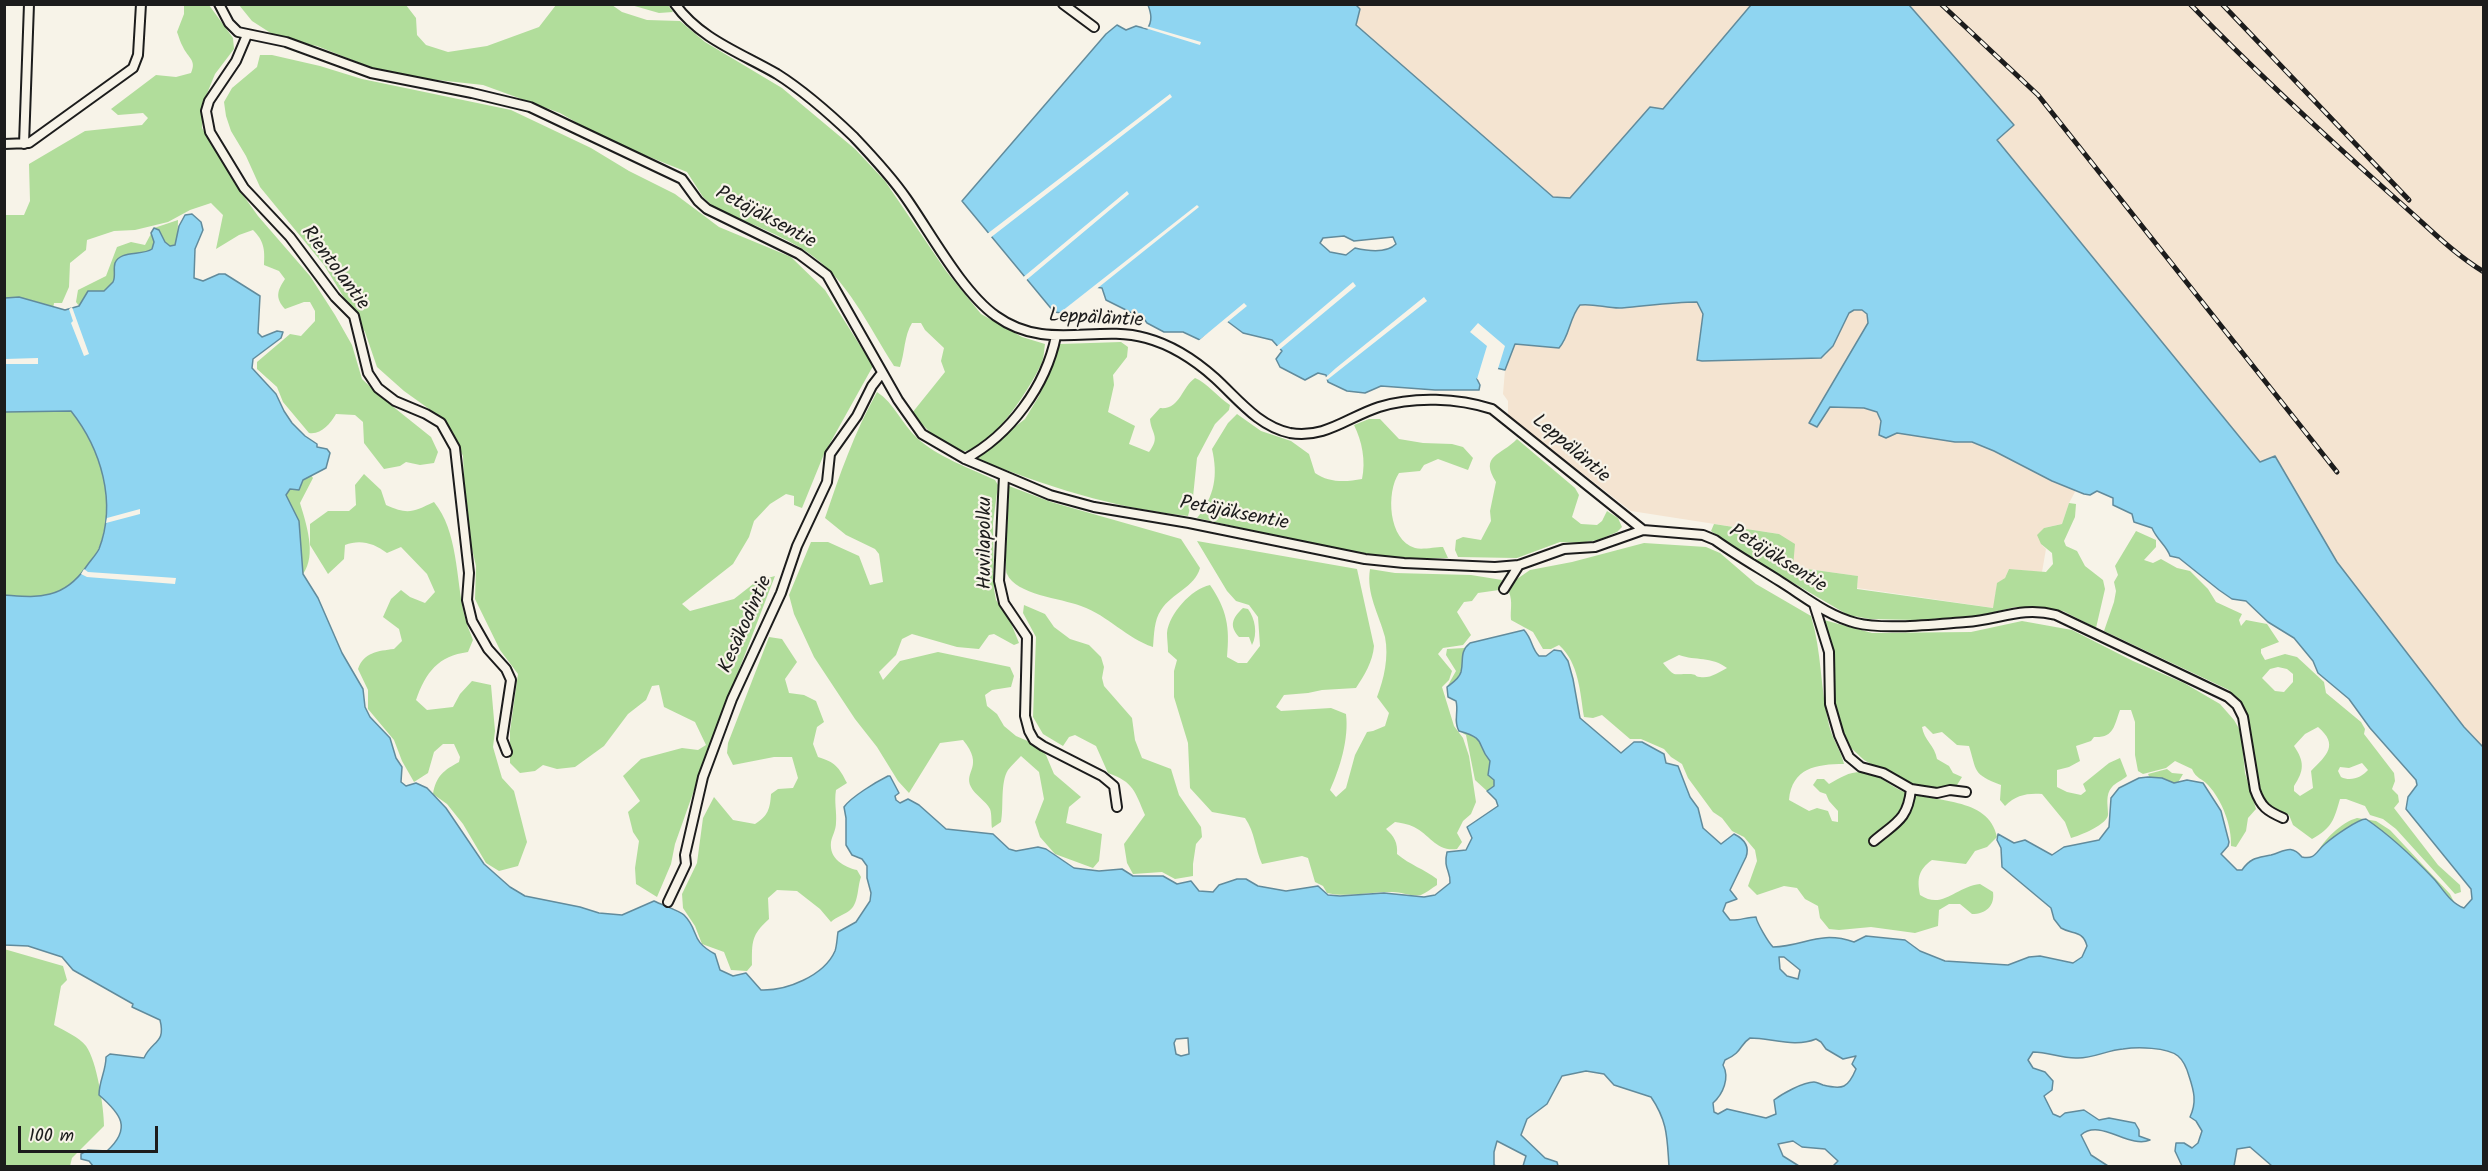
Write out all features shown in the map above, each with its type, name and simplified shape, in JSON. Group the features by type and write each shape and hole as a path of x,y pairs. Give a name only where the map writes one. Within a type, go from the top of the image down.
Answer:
{"street":[{"path":"24,144 29,4"},
{"path":"4,144 29,143 133,68 138,55 141,4"},
{"path":"219,4 229,23 238,32 247,35"},
{"name":"Leppäläntie","path":"675,4 696,27 791,84 852,135 899,189 942,252 989,310 1019,329 1056,336 1146,338 1162,344 1197,364 1257,417 1282,431 1303,435 1332,429 1379,407 1400,403 1442,401 1477,404 1492,409 1643,530"},
{"path":"1063,4 1094,27"},
{"name":"Petäjäksentie","path":"247,35 260,35 286,42 371,73 530,107 682,179 707,209 799,254 827,275 882,374 922,434 965,459 1050,495 1076,503 1189,523 1365,559 1495,567 1519,565 1564,549 1595,547 1643,530 1703,535 1715,540 1836,616 1870,625 1964,623 2021,612 2056,615 2228,697 2237,705 2243,717 2251,770 2259,802 2267,811 2283,818"},
{"name":"Rientolantie","path":"247,35 236,61 209,101 206,111 210,132 244,188 290,237 335,297 354,316 368,373 378,388 395,401 441,423 451,438 455,448 469,573 467,600 472,621 488,649 506,669 511,680 502,739 507,752"},
{"path":"965,459 990,445 1033,393 1041,379 1056,336"},
{"name":"Kesäkodintie","path":"668,902 686,864 685,855 703,777 732,699 781,593 797,546 827,482 830,454 857,416 872,386 882,374"},
{"name":"Huvilapolku","path":"1004,476 999,581 1004,603 1027,637 1025,716 1029,731 1034,740 1043,746 1102,776 1114,786 1118,807"},
{"path":"1504,589 1519,565"},
{"path":"1814,604 1829,652 1830,704 1839,735 1849,757 1861,767 1883,773 1911,789 1936,793 1950,790 1966,792"},
{"path":"1874,842 1901,820 1909,806 1911,789"}],"shaded area":[{"path":"1356,5 1751,5 1663,109 1650,107 1570,198 1553,197 1355,25 1360,9"},
{"path":"1909,5 2483,5 2483,747 2464,727 2337,562 2275,456 2260,463 1997,140 2014,125"},
{"path":"1666,302 1697,302 1702,309 1697,360 1748,361 1821,358 1826,355 1849,313 1862,310 1867,314 1868,323 1809,424 1817,427 1830,407 1864,408 1877,412 1881,421 1879,435 1886,438 1897,433 1955,442 1972,442 2052,481 2076,490 2062,524 2044,528 2041,544 2046,549 2042,572 2009,569 2005,578 1997,584 1994,608 1857,588 1858,576 1793,567 1779,534 1631,511 1508,416 1508,401 1503,394 1505,370 1515,344 1564,343 1573,314 1579,305 1589,304 1620,309"}],"green space":[{"path":"184,5 209,5 233,38 234,49 215,74 204,101 202,128 235,184 258,216 310,276 335,315 352,345 362,379 431,437 438,452 434,463 420,465 406,462 400,466 384,469 364,443 363,422 355,415 336,414 321,431 309,433 283,402 277,387 257,369 257,362 290,334 301,336 315,321 315,311 310,302 285,309 278,294 285,279 279,271 264,265 263,246 253,230 239,235 216,249 223,215 211,203 190,210 168,222 135,230 114,231 87,240 86,250 70,263 69,287 62,303 54,303 53,309 29,300 5,298 4,215 24,215 30,201 29,164 85,131 142,125 148,118 143,113 118,115 111,109 156,75 176,77 191,73 192,62 177,32 184,14"},
{"path":"239,5 406,5 416,18 417,35 426,45 448,52 487,46 539,27 556,5 612,5 622,12 647,20 680,21 705,42 782,88 855,149 885,181 946,271 981,314 1022,337 1045,344 1042,362 1030,385 998,429 986,441 974,448 964,451 957,450 935,437 912,413 945,372 941,361 944,348 921,323 912,323 907,333 900,367 894,366 856,304 834,275 807,252 786,240 715,208 703,197 687,172 607,140 560,113 483,85 419,78 370,67 317,46 280,39 252,21"},
{"path":"631,5 668,5 673,12 659,13"},
{"path":"260,55 272,55 362,79 511,110 591,148 629,171 675,194 719,227 791,257 825,290 873,366 824,454 802,508 794,505 794,496 786,494 770,504 754,521 749,537 733,564 682,604 690,611 734,599 757,581 775,576 709,748 675,844 671,864 657,897 636,884 635,868 639,841 633,832 628,812 640,801 623,776 641,759 682,748 698,750 706,745 695,722 664,707 659,685 652,686 646,700 628,714 604,746 575,767 557,769 543,765 535,771 520,773 510,763 510,731 518,674 500,650 475,599 476,566 466,523 463,456 446,421 404,391 377,367 365,332 324,265 260,187 246,156 231,131 224,102 232,88 257,67"},
{"path":"178,220 177,259 79,306 76,302 78,290 106,276 117,247 131,242 145,245 154,228"},
{"path":"1121,342 1128,347 1127,357 1113,375 1114,385 1108,412 1135,426 1129,444 1149,452 1155,438 1150,419 1160,408 1172,406 1195,378 1230,405 1229,410 1215,424 1197,458 1193,497 1188,516 1106,502 1027,478 975,458 1025,419 1039,396 1060,344"},
{"path":"877,392 925,445 954,462 995,480 998,485 993,523 994,589 996,600 1011,623 1019,643 1014,645 994,634 989,635 979,649 957,647 912,634 902,639 896,655 879,672 883,680 900,661 938,652 1010,667 1014,676 1011,687 992,690 985,695 987,706 1016,736 1037,745 1046,755 1054,774 1081,797 1069,807 1066,823 1102,834 1099,861 1093,868 1055,854 1040,837 1035,822 1044,799 1039,772 1021,756 1008,770 1003,788 1001,822 992,828 990,809 975,793 969,781 973,763 972,756 963,740 940,743 909,793 898,781 814,657 794,614 789,595 811,542 828,542 859,556 870,585 883,582 879,554 875,549 846,535 825,518 854,438"},
{"path":"71,411 91,442 103,476 106,513 99,548 79,576 61,590 39,596 5,595 5,412"},
{"path":"1237,414 1261,431 1291,441 1309,454 1315,473 1332,480 1362,479 1364,465 1362,451 1354,425 1369,419 1380,419 1399,439 1463,447 1473,458 1468,470 1438,459 1424,465 1420,471 1399,473 1392,492 1392,515 1399,536 1415,548 1443,547 1448,558 1402,559 1358,554 1197,518 1208,502 1214,485 1215,468 1212,449 1228,423"},
{"path":"1517,439 1575,488 1579,495 1572,517 1581,524 1597,525 1607,511 1618,518 1622,527 1617,532 1598,540 1580,543 1560,542 1517,558 1458,557 1455,550 1456,540 1463,537 1481,540 1491,521 1490,511 1496,482 1491,473 1491,461"},
{"path":"310,474 313,478 300,503 310,548 303,574 279,506 288,488"},
{"path":"364,474 381,490 386,505 410,511 434,502 448,527 464,614 473,640 468,652 449,657 434,667 424,681 416,700 427,710 453,707 460,694 472,681 491,685 495,731 493,747 502,778 514,791 527,842 518,866 499,871 486,863 463,824 447,804 433,794 442,774 459,762 460,757 454,744 443,744 434,752 428,773 414,782 402,761 394,740 368,709 368,690 358,669 361,663 368,656 377,652 394,649 402,641 399,629 383,617 391,599 401,590 410,597 425,603 435,592 427,574 401,547 387,553 367,543 356,542 345,545 344,559 328,574 310,545 310,524 328,511 349,511 356,505 355,485"},
{"path":"1009,486 1051,502 1181,539 1200,568 1193,580 1161,610 1156,623 1153,647 1134,638 1091,610 1029,591 1012,581 1006,569"},
{"path":"2069,503 2076,504 2075,517 2064,541 2066,546 2077,551 2085,566 2103,580 2105,589 2096,628 2063,611 2038,607 2015,607 1978,616 1917,620 1870,619 1848,615 1744,554 1711,531 1714,524 1779,534 1795,544 1793,567 1858,576 1857,589 1993,608 1997,583 2005,578 2009,569 2046,572 2053,564 2052,553 2041,544 2037,535 2044,528 2062,524"},
{"path":"2136,531 2156,540 2156,547 2144,560 2153,563 2161,559 2177,568 2190,571 2208,589 2216,602 2242,614 2239,620 2241,626 2246,620 2267,624 2279,642 2261,649 2265,660 2285,654 2297,657 2324,682 2326,693 2361,722 2365,729 2364,734 2394,773 2395,781 2392,789 2398,795 2399,802 2394,808 2438,865 2460,885 2461,892 2455,894 2396,829 2383,819 2370,815 2365,806 2340,799 2331,823 2312,839 2293,825 2289,815 2265,806 2254,769 2246,710 2229,690 2104,631 2116,591 2114,582 2118,575 2115,566","holes":["2278,667 2287,669 2293,674 2293,682 2284,692 2275,691 2262,678 2270,669","2318,727 2328,739 2329,745 2326,755 2311,771 2313,788 2300,796 2294,791 2294,786 2300,776 2302,766 2294,746 2305,734","2362,763 2368,770 2356,778 2341,777 2338,771 2340,767 2349,768"]},
{"path":"1197,541 1357,569 1374,646 1370,663 1362,678 1356,688 1284,695 1276,707 1281,711 1331,708 1346,714 1343,753 1330,790 1336,797 1346,788 1355,755 1367,732 1385,726 1389,713 1377,697 1385,668 1386,645 1371,595 1370,569 1395,573 1471,575 1502,580 1499,590 1478,593 1472,601 1464,602 1457,612 1471,635 1463,645 1443,648 1438,654 1452,671 1449,680 1442,687 1454,726 1463,738 1469,756 1476,802 1471,814 1463,821 1457,833 1462,842 1457,849 1444,848 1420,830 1409,825 1395,822 1386,829 1395,840 1397,854 1437,879 1437,885 1418,895 1393,892 1343,895 1327,893 1323,886 1315,882 1308,858 1302,856 1262,864 1251,829 1245,818 1212,812 1190,788 1188,743 1174,697 1174,671 1177,660 1168,652 1167,633 1172,618 1182,603 1203,587 1210,585 1226,619 1227,657 1238,663 1247,663 1260,646 1258,617 1249,605 1236,601 1227,591"},
{"path":"1644,543 1706,547 1720,553 1756,584 1811,616 1829,725 1844,764 1824,765 1807,770 1795,781 1789,800 1809,811 1817,808 1828,811 1832,821 1838,822 1838,811 1826,794 1813,785 1817,779 1824,779 1829,784 1850,774 1864,772 1902,791 1972,808 1983,814 1992,824 1997,837 1987,847 1975,851 1966,864 1932,860 1924,867 1920,875 1920,895 1928,899 1942,899 1980,884 1993,892 1991,905 1981,913 1972,914 1960,904 1949,904 1939,910 1938,926 1915,933 1871,927 1839,930 1829,929 1820,918 1818,906 1805,899 1797,888 1784,886 1757,895 1748,886 1757,861 1755,850 1744,837 1732,831 1722,818 1713,812 1688,778 1682,764 1664,749 1641,739 1630,739 1602,715 1593,718 1584,717 1578,678 1566,652 1559,645 1551,649 1543,649 1533,632 1511,620 1509,592 1517,579 1530,570 1572,562","holes":["1679,655 1709,660 1727,668 1714,675 1698,677 1691,674 1675,674 1663,663"]},
{"path":"1024,605 1045,614 1054,627 1070,639 1089,645 1101,657 1104,667 1102,678 1104,686 1132,718 1135,740 1142,758 1171,769 1179,795 1201,827 1202,837 1196,844 1193,876 1175,879 1162,872 1133,874 1127,863 1124,844 1145,815 1133,789 1117,776 1108,773 1096,746 1075,735 1069,737 1063,746 1043,734 1033,717 1036,637 1023,613"},
{"path":"1243,608 1248,609 1254,621 1255,636 1252,645 1249,637 1239,637 1233,626 1236,615"},
{"path":"1824,620 1872,633 1971,632 2022,621 2072,630 2133,661 2184,683 2220,704 2241,732 2245,773 2256,809 2248,818 2246,831 2236,847 2231,846 2230,830 2222,806 2213,791 2195,775 2192,769 2175,761 2166,768 2143,774 2138,771 2135,755 2135,722 2131,710 2120,710 2112,730 2106,735 2094,737 2091,741 2076,746 2080,761 2057,770 2057,787 2081,795 2086,791 2083,784 2109,763 2120,758 2127,776 2113,786 2108,793 2108,814 2104,822 2075,837 2071,838 2065,822 2042,794 2022,796 2013,799 2005,806 2000,800 2001,785 1985,778 1977,771 1969,746 1957,745 1942,732 1933,734 1925,726 1922,727 1923,732 1937,759 1949,766 1953,773 1962,777 1957,785 1940,789 1908,785 1864,760 1850,747 1832,706 1833,651"},
{"path":"769,637 782,639 797,662 785,679 789,693 804,695 816,701 824,722 817,727 813,744 818,757 836,766 847,783 836,790 836,826 831,842 832,853 838,861 857,870 861,877 852,908 831,922 820,909 797,891 777,890 768,898 769,919 754,939 752,965 747,971 731,970 724,952 702,944 695,926 683,908 682,894 697,863 703,818 714,797 733,820 755,824 768,812 771,794 778,789 793,788 798,778 792,757 774,757 733,765 727,753 728,743"},
{"path":"1470,643 1498,789 1487,791 1475,780 1466,735 1457,728 1456,724 1456,701 1448,697 1447,687 1456,671 1446,655 1447,649 1464,648"},
{"path":"2167,769 2172,773 2183,774 2176,786 2152,783 2148,774"},
{"path":"2357,818 2376,821 2390,830 2450,894 2455,904 2317,854 2334,832 2345,823"},
{"path":"4,949 63,966 67,980 61,986 54,1025 72,1034 86,1046 97,1073 104,1126 72,1158 70,1166 5,1166"}],"water":[{"path":"1148,5 1356,5 1360,9 1356,25 1553,197 1570,198 1650,107 1663,109 1751,5 1909,5 2014,125 1997,140 2260,462 2275,456 2337,562 2464,727 2483,747 2483,1166 2272,1166 2250,1147 2237,1149 2234,1166 2182,1166 2175,1151 2176,1143 2184,1143 2192,1148 2198,1143 2202,1131 2196,1121 2190,1117 2194,1106 2194,1096 2188,1073 2182,1060 2173,1053 2144,1048 2129,1048 2078,1058 2033,1052 2028,1060 2033,1068 2045,1072 2053,1081 2052,1090 2044,1096 2053,1114 2060,1117 2065,1113 2084,1110 2099,1120 2109,1118 2135,1123 2139,1136 2150,1140 2133,1141 2097,1130 2081,1135 2091,1155 2108,1166 1833,1166 1838,1161 1825,1149 1802,1147 1793,1141 1778,1144 1783,1156 1799,1166 1669,1166 1664,1122 1651,1097 1614,1085 1604,1074 1586,1071 1562,1076 1547,1104 1527,1119 1521,1135 1545,1158 1557,1162 1558,1166 1523,1166 1526,1156 1497,1141 1494,1152 1494,1165 1496,1166 93,1166 89,1161 81,1159 81,1154 88,1150 107,1151 115,1143 121,1128 118,1115 99,1095 106,1057 110,1054 144,1058 160,1038 161,1028 160,1020 132,1007 133,1004 73,970 62,957 28,946 5,945 4,595 44,595 71,584 83,572 99,549 104,531 106,495 98,459 91,442 71,411 5,412 5,298 19,297 65,310 79,306 88,291 104,291 113,282 114,265 121,256 152,249 154,242 151,233 154,228 159,230 165,242 170,246 175,245 179,226 185,215 192,214 201,222 203,230 195,249 194,278 203,281 219,274 225,274 260,296 258,333 262,337 277,331 283,332 281,338 253,359 252,368 276,394 292,423 317,444 317,447 327,449 330,453 326,468 303,480 299,490 290,489 286,495 299,521 303,574 318,598 342,653 363,689 365,707 370,717 390,738 396,758 402,767 401,782 406,786 416,783 427,788 446,808 484,864 510,887 525,896 599,913 622,915 654,901 684,915 701,944 715,954 720,970 733,976 746,973 761,990 792,985 822,968 835,951 838,932 856,922 870,901 867,866 862,859 852,855 846,845 844,807 858,794 888,776 899,793 895,796 896,800 900,803 908,799 919,805 946,829 993,834 1009,849 1016,851 1038,847 1046,849 1074,868 1099,871 1122,869 1133,876 1163,876 1177,884 1191,881 1199,891 1213,892 1219,885 1237,879 1246,879 1258,886 1286,891 1318,886 1328,895 1384,893 1424,897 1435,895 1450,883 1446,862 1447,852 1466,850 1472,838 1467,827 1498,806 1496,800 1487,791 1494,786 1494,780 1488,775 1490,761 1478,739 1459,731 1456,724 1456,701 1448,697 1447,687 1460,674 1463,653 1470,643 1524,630 1539,656 1546,656 1554,650 1561,651 1568,661 1580,718 1621,753 1634,742 1642,742 1664,754 1666,763 1678,766 1690,797 1698,808 1703,828 1721,844 1734,834 1741,838 1747,846 1746,857 1730,890 1737,899 1726,903 1723,911 1730,920 1756,917 1773,947 1821,938 1854,942 1866,936 1905,940 1920,951 1945,961 2008,965 2029,957 2040,956 2073,963 2082,957 2087,946 2083,937 2061,928 2054,919 2051,908 2002,867 1998,834 2014,843 2025,840 2052,855 2064,847 2099,840 2109,827 2111,798 2119,788 2139,778 2148,777 2162,778 2174,783 2187,780 2203,783 2221,811 2229,842 2221,854 2237,870 2242,870 2255,859 2288,850 2302,857 2310,857 2339,833 2366,819 2410,855 2455,903 2464,908 2472,899 2471,889 2406,809 2408,797 2417,785 2416,780 2370,728 2349,699 2318,673 2313,661 2294,638 2268,622 2246,601 2232,599 2179,558 2170,556 2152,528 2134,522 2132,514 2113,505 2113,498 2097,491 2090,495 2084,494 1972,442 1955,442 1897,433 1886,438 1879,435 1881,421 1877,412 1864,408 1830,407 1817,427 1809,423 1868,323 1867,314 1862,310 1849,313 1833,346 1821,358 1702,361 1697,360 1703,314 1697,302 1622,308 1580,305 1559,348 1515,344 1505,370 1496,368 1477,379 1480,385 1479,390 1381,386 1365,393 1347,391 1328,382 1326,375 1318,373 1305,380 1280,367 1276,359 1282,351 1272,340 1243,333 1227,321 1200,340 1183,332 1164,332 1147,323 1142,316 1106,300 1102,288 1095,287 1062,313 1054,312 962,201 1106,34 1117,25 1126,30 1136,26 1147,29 1151,20","holes":["1344,236 1354,241 1393,237 1396,244 1382,250 1371,251 1355,248 1346,255 1330,252 1320,243 1323,238","1779,957 1784,957 1800,970 1798,979 1787,976 1780,969","1188,1038 1189,1054 1181,1056 1176,1054 1174,1043 1176,1039","1750,1038 1758,1038 1800,1043 1816,1039 1826,1049 1843,1059 1856,1056 1852,1064 1856,1069 1844,1086 1835,1087 1814,1082 1787,1092 1774,1100 1776,1114 1766,1118 1727,1109 1718,1114 1714,1112 1713,1103 1720,1095 1726,1080 1723,1065 1725,1060 1735,1054"]}],"pier":[{"path":"1143,25 1201,42 1200,45 1142,27"},
{"path":"1170,94 1172,97 990,238 987,234"},
{"path":"1127,191 1129,194 1024,282 1021,279"},
{"path":"1197,205 1199,207 1064,315 1057,315"},
{"path":"1353,282 1356,286 1279,350 1276,347"},
{"path":"1424,297 1427,301 1327,380 1325,378 1336,368"},
{"path":"1244,303 1247,306 1202,343 1197,342"},
{"path":"72,307 89,354 84,356 71,323 73,321 69,309"},
{"path":"1478,323 1505,346 1497,372 1482,381 1477,379 1487,346 1470,332"},
{"path":"38,358 38,364 5,364 5,359"},
{"path":"140,509 140,514 106,523 107,518"},
{"path":"84,569 88,572 176,578 175,584 87,577 81,574"}],"railway":[{"path":"1941,4 2038,95 2337,472"},
{"path":"2190,4 2343,152 2449,247 2484,272"},
{"path":"2222,4 2409,200"}]}
